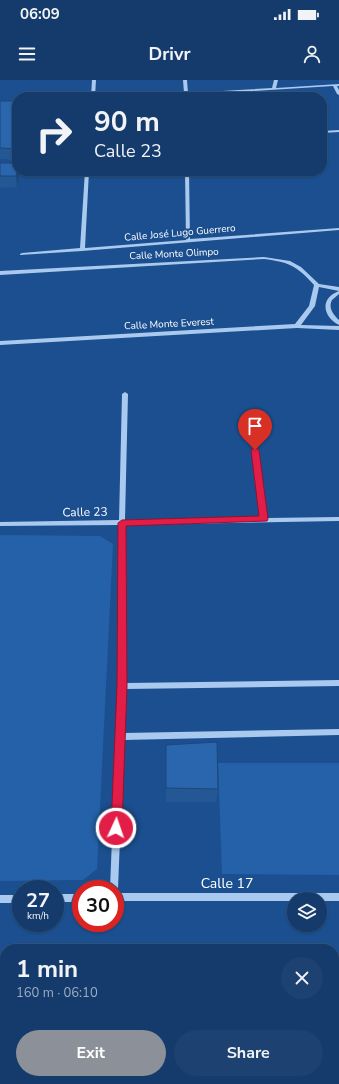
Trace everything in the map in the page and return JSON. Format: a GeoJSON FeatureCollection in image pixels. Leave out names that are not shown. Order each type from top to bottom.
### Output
{"type":"FeatureCollection","features":[{"type":"Feature","properties":{"kind":"street"},"geometry":{"type":"LineString","coordinates":[[93,92],[94,80]]}},
{"type":"Feature","properties":{"kind":"street"},"geometry":{"type":"LineString","coordinates":[[185,80],[186,92]]}},
{"type":"Feature","properties":{"kind":"street"},"geometry":{"type":"LineString","coordinates":[[274,89],[276,80]]}},
{"type":"Feature","properties":{"kind":"street"},"geometry":{"type":"LineString","coordinates":[[236,92],[337,86],[339,94]]}},
{"type":"Feature","properties":{"kind":"street"},"geometry":{"type":"LineString","coordinates":[[327,132],[339,131]]}},
{"type":"Feature","properties":{"kind":"street"},"geometry":{"type":"LineString","coordinates":[[82,250],[87,176]]}},
{"type":"Feature","properties":{"kind":"street"},"geometry":{"type":"LineString","coordinates":[[187,176],[188,241]]}},
{"type":"Feature","properties":{"kind":"street","name":"Calle José Lugo Guerrero"},"geometry":{"type":"LineString","coordinates":[[22,254],[339,229]]}},
{"type":"Feature","properties":{"kind":"street","name":"Calle Monte Olimpo"},"geometry":{"type":"LineString","coordinates":[[0,273],[264,258],[285,260],[302,268],[317,285]]}},
{"type":"Feature","properties":{"kind":"street"},"geometry":{"type":"LineString","coordinates":[[297,326],[312,306],[317,285],[339,288]]}},
{"type":"Feature","properties":{"kind":"street"},"geometry":{"type":"LineString","coordinates":[[339,292],[328,300],[327,308],[330,315],[339,323]]}},
{"type":"Feature","properties":{"kind":"street","name":"Calle Monte Everest"},"geometry":{"type":"LineString","coordinates":[[0,343],[297,326],[339,328]]}},
{"type":"Feature","properties":{"kind":"street"},"geometry":{"type":"LineString","coordinates":[[114,880],[121,737],[122,523],[125,394]]}},
{"type":"Feature","properties":{"kind":"street"},"geometry":{"type":"LineString","coordinates":[[255,450],[264,519]]}},
{"type":"Feature","properties":{"kind":"street","name":"Calle 23"},"geometry":{"type":"LineString","coordinates":[[0,524],[339,519]]}},
{"type":"Feature","properties":{"kind":"street"},"geometry":{"type":"LineString","coordinates":[[122,686],[339,683]]}},
{"type":"Feature","properties":{"kind":"street"},"geometry":{"type":"LineString","coordinates":[[121,737],[339,732]]}},
{"type":"Feature","properties":{"kind":"street","name":"Calle 17"},"geometry":{"type":"LineString","coordinates":[[124,897],[339,897]]}},
{"type":"Feature","properties":{"kind":"street"},"geometry":{"type":"LineString","coordinates":[[0,900],[12,899]]}},
{"type":"Feature","properties":{"kind":"shaded area"},"geometry":{"type":"Polygon","coordinates":[[[0,535],[100,536],[113,544],[97,869],[83,880],[0,881],[0,535]]]}},
{"type":"Feature","properties":{"kind":"shaded area"},"geometry":{"type":"Polygon","coordinates":[[[218,763],[339,763],[339,875],[222,874],[218,763]]]}},
{"type":"Feature","properties":{"kind":"building"},"geometry":{"type":"Polygon","coordinates":[[[0,101],[12,101],[12,149],[0,148],[0,101]]]}},
{"type":"Feature","properties":{"kind":"building"},"geometry":{"type":"Polygon","coordinates":[[[0,163],[12,163],[12,176],[0,176],[0,163]]]}},
{"type":"Feature","properties":{"kind":"building"},"geometry":{"type":"Polygon","coordinates":[[[217,742],[218,789],[166,788],[166,745],[217,742]]]}},
{"type":"Feature","properties":{"kind":"route"},"geometry":{"type":"LineString","coordinates":[[116,828],[121,737],[122,523],[264,519],[255,450]]}}]}
